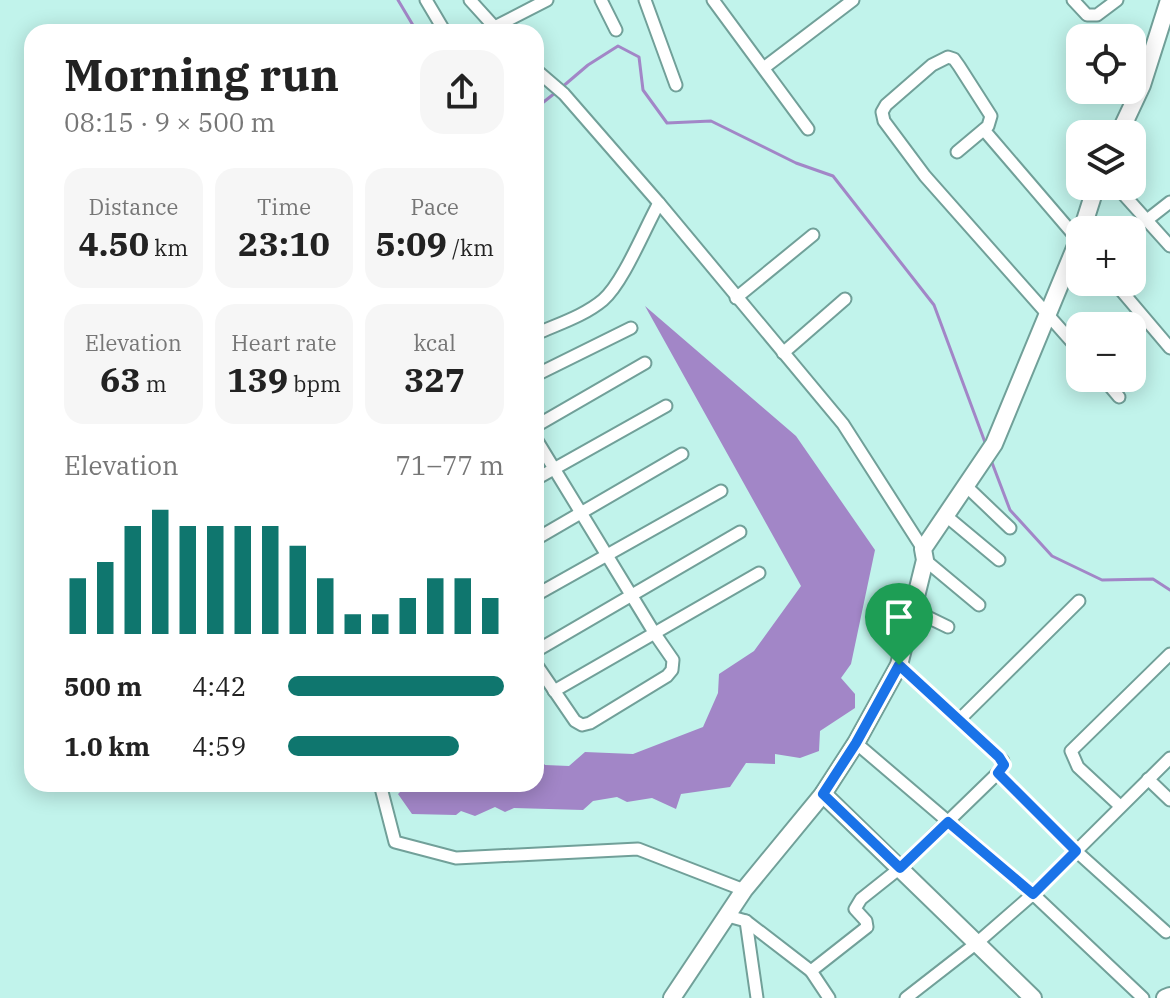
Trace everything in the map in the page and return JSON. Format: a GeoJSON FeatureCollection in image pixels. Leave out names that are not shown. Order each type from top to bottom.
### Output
{"type":"FeatureCollection","features":[{"type":"Feature","properties":{"kind":"street"},"geometry":{"type":"LineString","coordinates":[[426,0],[440,24]]}},
{"type":"Feature","properties":{"kind":"street"},"geometry":{"type":"LineString","coordinates":[[470,0],[488,24]]}},
{"type":"Feature","properties":{"kind":"street"},"geometry":{"type":"LineString","coordinates":[[504,24],[547,0]]}},
{"type":"Feature","properties":{"kind":"street"},"geometry":{"type":"LineString","coordinates":[[601,0],[616,30]]}},
{"type":"Feature","properties":{"kind":"street"},"geometry":{"type":"LineString","coordinates":[[645,0],[676,85]]}},
{"type":"Feature","properties":{"kind":"street"},"geometry":{"type":"LineString","coordinates":[[713,0],[808,129]]}},
{"type":"Feature","properties":{"kind":"street"},"geometry":{"type":"LineString","coordinates":[[765,67],[853,0]]}},
{"type":"Feature","properties":{"kind":"street"},"geometry":{"type":"LineString","coordinates":[[1073,0],[1087,15],[1097,15],[1117,0]]}},
{"type":"Feature","properties":{"kind":"street"},"geometry":{"type":"LineString","coordinates":[[1126,120],[1142,85],[1169,0]]}},
{"type":"Feature","properties":{"kind":"street"},"geometry":{"type":"LineString","coordinates":[[957,152],[991,121],[954,59],[948,57],[932,65],[882,112],[884,121],[925,176],[1066,335]]}},
{"type":"Feature","properties":{"kind":"street"},"geometry":{"type":"LineString","coordinates":[[544,78],[564,94],[659,203],[843,424],[924,554],[979,605]]}},
{"type":"Feature","properties":{"kind":"street"},"geometry":{"type":"LineString","coordinates":[[984,130],[1066,221]]}},
{"type":"Feature","properties":{"kind":"street"},"geometry":{"type":"LineString","coordinates":[[1129,200],[1170,246]]}},
{"type":"Feature","properties":{"kind":"street"},"geometry":{"type":"LineString","coordinates":[[1147,220],[1170,202]]}},
{"type":"Feature","properties":{"kind":"street"},"geometry":{"type":"LineString","coordinates":[[544,330],[604,299],[618,280],[659,203]]}},
{"type":"Feature","properties":{"kind":"street"},"geometry":{"type":"LineString","coordinates":[[736,298],[813,235]]}},
{"type":"Feature","properties":{"kind":"street"},"geometry":{"type":"LineString","coordinates":[[672,998],[744,890],[823,794],[856,743],[899,665],[924,554],[945,515],[994,444],[1066,269]]}},
{"type":"Feature","properties":{"kind":"street"},"geometry":{"type":"LineString","coordinates":[[1126,296],[1170,348]]}},
{"type":"Feature","properties":{"kind":"street"},"geometry":{"type":"LineString","coordinates":[[783,353],[845,299]]}},
{"type":"Feature","properties":{"kind":"street"},"geometry":{"type":"LineString","coordinates":[[544,371],[631,328]]}},
{"type":"Feature","properties":{"kind":"street"},"geometry":{"type":"LineString","coordinates":[[544,421],[645,363]]}},
{"type":"Feature","properties":{"kind":"street"},"geometry":{"type":"LineString","coordinates":[[1115,392],[1119,397]]}},
{"type":"Feature","properties":{"kind":"street"},"geometry":{"type":"LineString","coordinates":[[544,475],[666,406]]}},
{"type":"Feature","properties":{"kind":"street"},"geometry":{"type":"LineString","coordinates":[[544,452],[673,660],[672,670],[590,723],[582,725],[575,721],[544,676]]}},
{"type":"Feature","properties":{"kind":"street"},"geometry":{"type":"LineString","coordinates":[[544,535],[682,454]]}},
{"type":"Feature","properties":{"kind":"street"},"geometry":{"type":"LineString","coordinates":[[966,486],[1010,528]]}},
{"type":"Feature","properties":{"kind":"street"},"geometry":{"type":"LineString","coordinates":[[544,591],[721,491]]}},
{"type":"Feature","properties":{"kind":"street"},"geometry":{"type":"LineString","coordinates":[[945,515],[999,560]]}},
{"type":"Feature","properties":{"kind":"street"},"geometry":{"type":"LineString","coordinates":[[544,646],[740,532]]}},
{"type":"Feature","properties":{"kind":"street"},"geometry":{"type":"LineString","coordinates":[[554,691],[759,573]]}},
{"type":"Feature","properties":{"kind":"street"},"geometry":{"type":"LineString","coordinates":[[959,720],[1079,601]]}},
{"type":"Feature","properties":{"kind":"street"},"geometry":{"type":"LineString","coordinates":[[913,610],[948,627]]}},
{"type":"Feature","properties":{"kind":"street"},"geometry":{"type":"LineString","coordinates":[[1120,806],[1078,767],[1071,751],[1170,654]]}},
{"type":"Feature","properties":{"kind":"street"},"geometry":{"type":"LineString","coordinates":[[811,971],[867,927],[866,921],[855,909],[856,904],[900,868],[1002,769],[1003,761],[899,665]]}},
{"type":"Feature","properties":{"kind":"street"},"geometry":{"type":"LineString","coordinates":[[856,743],[1033,894],[1143,998]]}},
{"type":"Feature","properties":{"kind":"street"},"geometry":{"type":"LineString","coordinates":[[906,998],[1033,894],[1170,758]]}},
{"type":"Feature","properties":{"kind":"street"},"geometry":{"type":"LineString","coordinates":[[998,773],[1076,851],[1166,932]]}},
{"type":"Feature","properties":{"kind":"street"},"geometry":{"type":"LineString","coordinates":[[1148,779],[1170,800]]}},
{"type":"Feature","properties":{"kind":"street"},"geometry":{"type":"LineString","coordinates":[[382,792],[395,842],[456,858],[638,849],[744,890]]}},
{"type":"Feature","properties":{"kind":"street"},"geometry":{"type":"LineString","coordinates":[[823,794],[1033,998]]}},
{"type":"Feature","properties":{"kind":"street"},"geometry":{"type":"LineString","coordinates":[[728,916],[746,921],[811,971],[829,998]]}},
{"type":"Feature","properties":{"kind":"street"},"geometry":{"type":"LineString","coordinates":[[746,921],[753,996]]}},
{"type":"Feature","properties":{"kind":"shaded area"},"geometry":{"type":"Polygon","coordinates":[[[645,306],[796,436],[875,550],[851,664],[841,678],[855,694],[855,708],[820,731],[819,751],[800,758],[775,754],[775,764],[746,763],[730,787],[681,794],[676,809],[652,798],[627,802],[617,797],[593,801],[583,810],[514,808],[505,812],[495,807],[475,816],[461,811],[456,815],[412,814],[398,794],[544,792],[544,764],[569,766],[585,752],[633,754],[703,727],[718,693],[719,674],[754,651],[801,586],[645,306]]]}},
{"type":"Feature","properties":{"kind":"waterway"},"geometry":{"type":"LineString","coordinates":[[398,0],[412,24]]}},
{"type":"Feature","properties":{"kind":"waterway"},"geometry":{"type":"LineString","coordinates":[[561,88],[588,65],[618,46],[639,57],[643,90],[667,123],[711,121],[796,163],[833,176],[934,305],[986,445]]}},
{"type":"Feature","properties":{"kind":"waterway"},"geometry":{"type":"LineString","coordinates":[[544,102],[555,93]]}},
{"type":"Feature","properties":{"kind":"waterway"},"geometry":{"type":"LineString","coordinates":[[991,460],[1010,510],[1052,556],[1102,580],[1153,579],[1170,590]]}},
{"type":"Feature","properties":{"kind":"route"},"geometry":{"type":"LineString","coordinates":[[899,665],[1003,761],[1004,765],[998,773],[1076,851],[1033,894],[948,822],[900,868],[823,794],[856,743],[899,665]]}}]}
